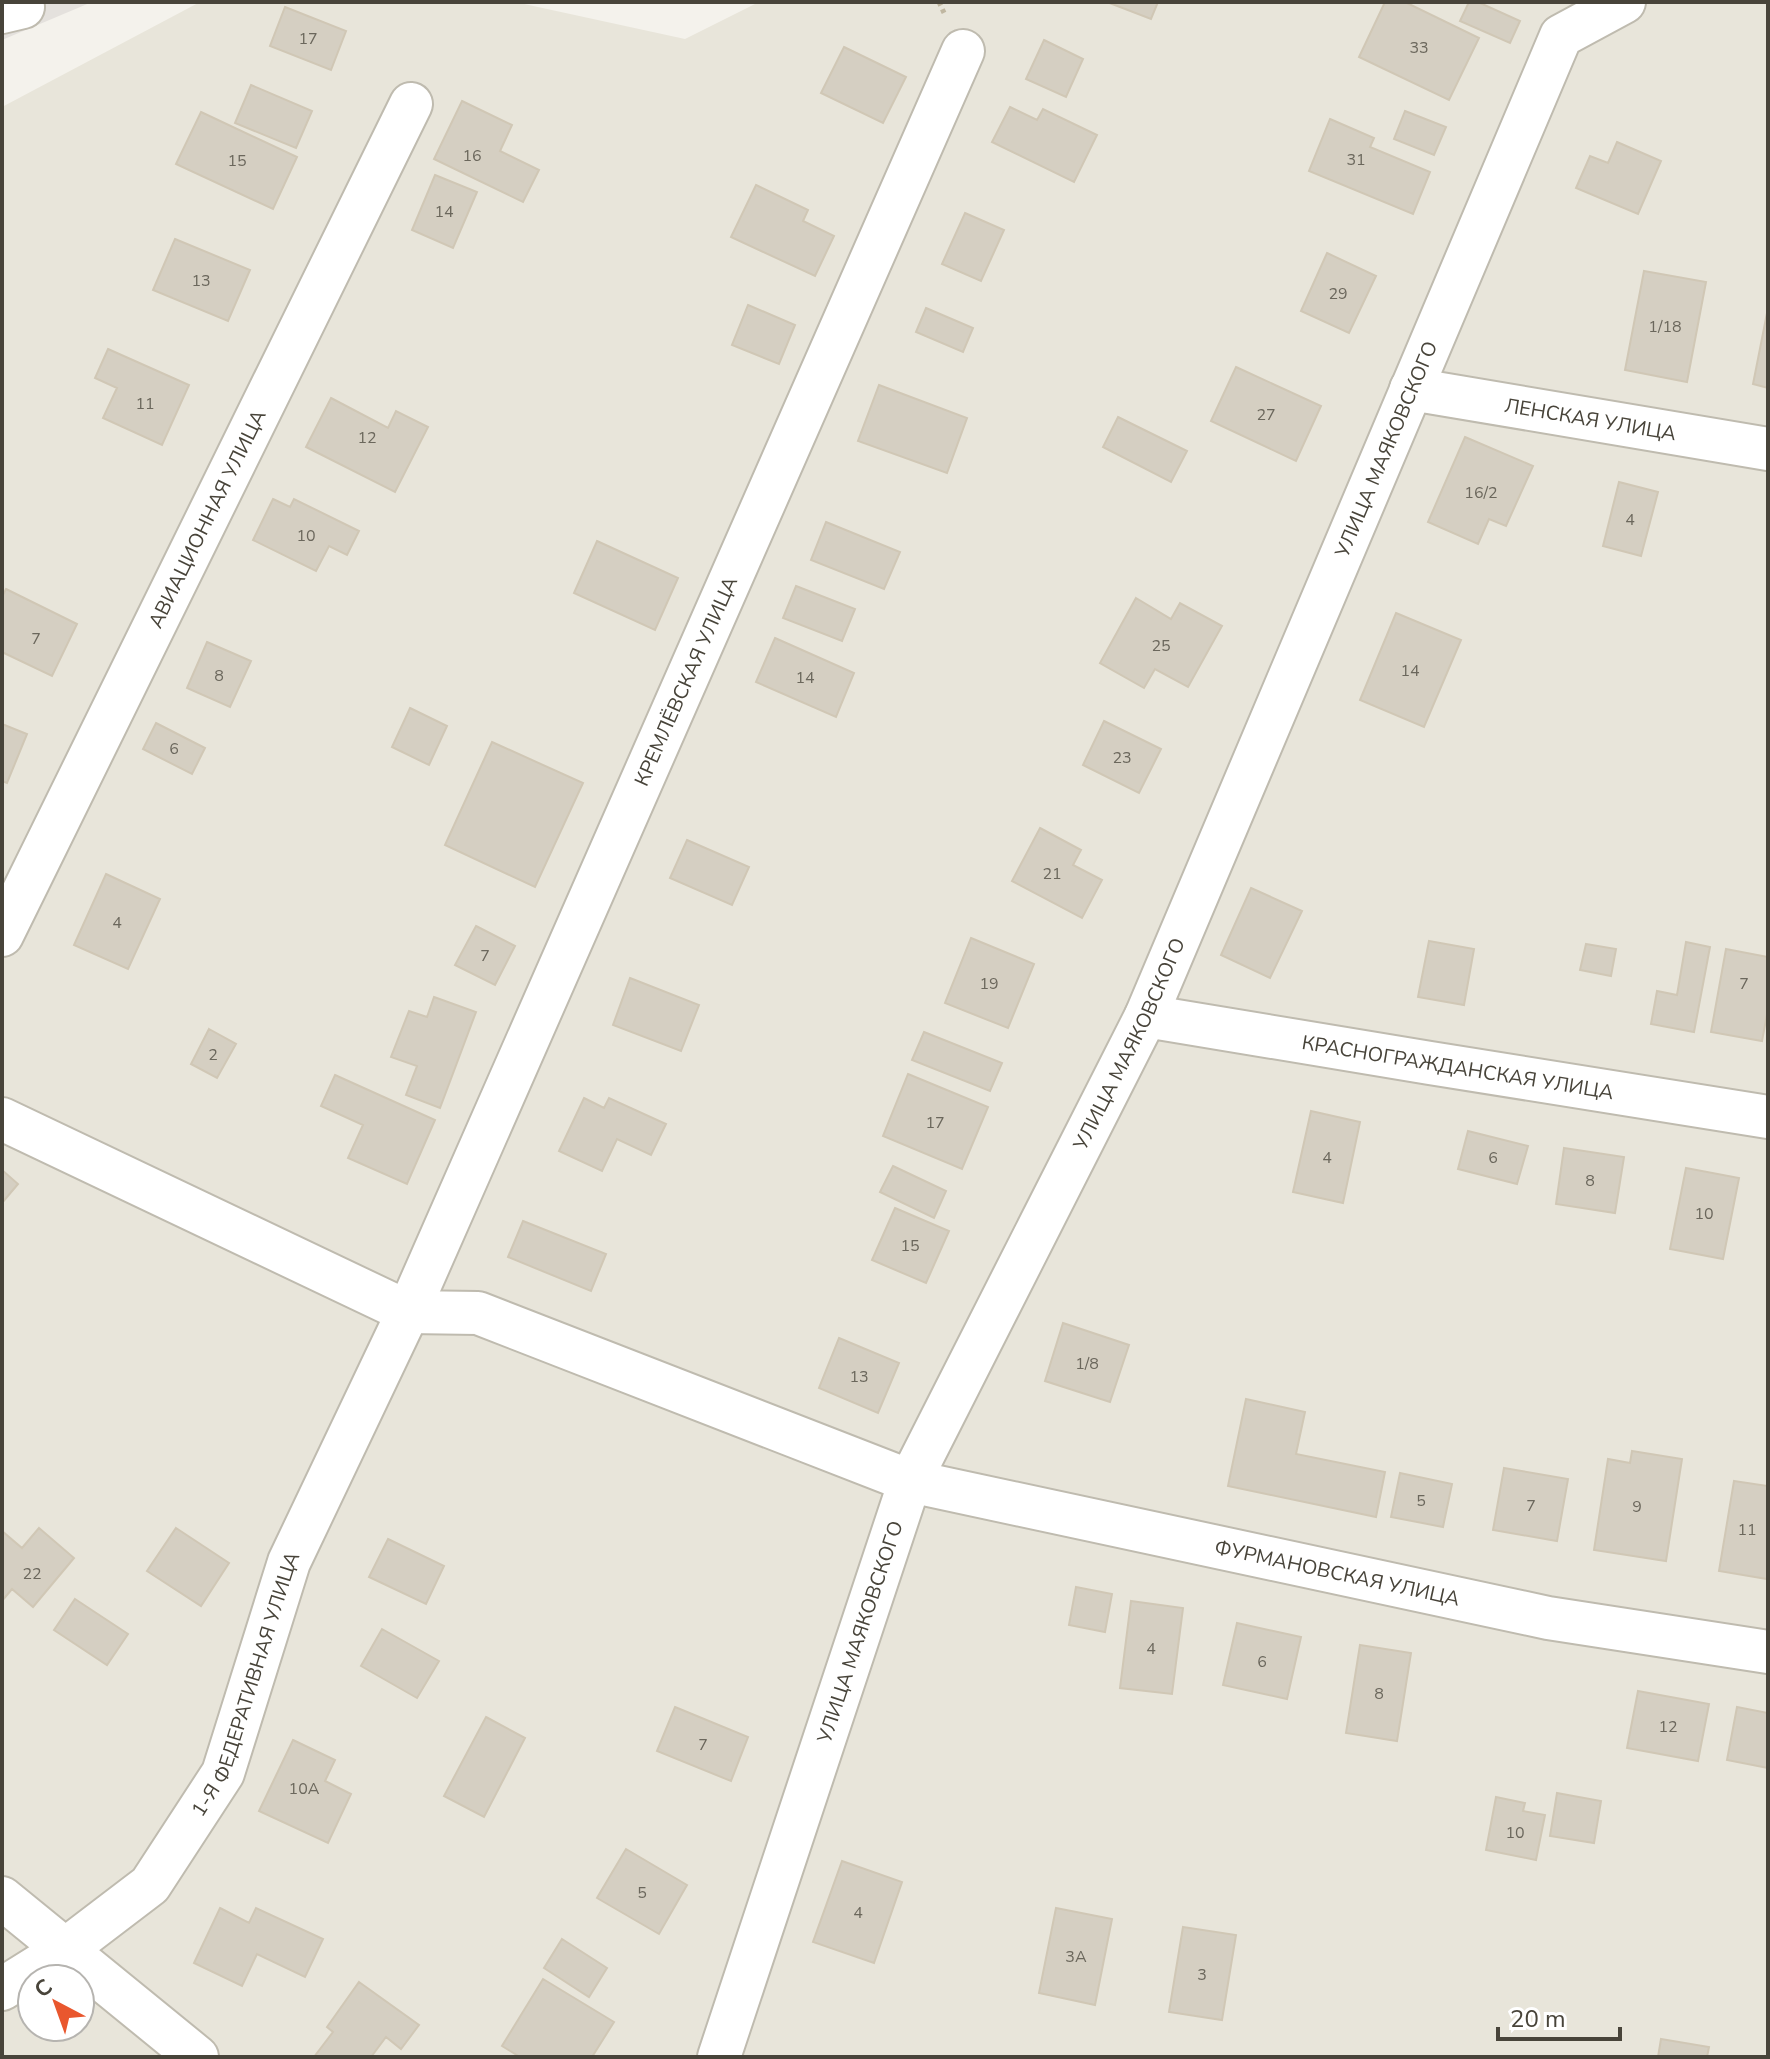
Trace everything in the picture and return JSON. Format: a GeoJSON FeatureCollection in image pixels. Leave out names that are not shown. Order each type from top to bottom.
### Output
{"type":"FeatureCollection","features":[{"type":"Feature","properties":{"kind":"street","name":"УЛИЦА МАЯКОВСКОГО"},"geometry":{"type":"LineString","coordinates":[[719,2057],[910,1481],[1146,1016],[1561,36],[1624,2]]}},
{"type":"Feature","properties":{"kind":"street","name":"КРЕМЛЁВСКАЯ УЛИЦА"},"geometry":{"type":"LineString","coordinates":[[408,1312],[963,51]]}},
{"type":"Feature","properties":{"kind":"street","name":"АВИАЦИОННАЯ УЛИЦА"},"geometry":{"type":"LineString","coordinates":[[2,935],[411,104]]}},
{"type":"Feature","properties":{"kind":"street","name":"ЛЕНСКАЯ УЛИЦА"},"geometry":{"type":"LineString","coordinates":[[1411,389],[1768,449]]}},
{"type":"Feature","properties":{"kind":"street","name":"КРАСНОГРАЖДАНСКАЯ УЛИЦА"},"geometry":{"type":"LineString","coordinates":[[1146,1016],[1768,1117]]}},
{"type":"Feature","properties":{"kind":"street"},"geometry":{"type":"LineString","coordinates":[[2,1119],[408,1312]]}},
{"type":"Feature","properties":{"kind":"street","name":"ФУРМАНОВСКАЯ УЛИЦА"},"geometry":{"type":"LineString","coordinates":[[408,1312],[478,1313],[910,1481],[1548,1618],[1768,1652]]}},
{"type":"Feature","properties":{"kind":"street","name":"1-Я ФЕДЕРАТИВНАЯ УЛИЦА"},"geometry":{"type":"LineString","coordinates":[[2,1989],[66,1949],[150,1885],[223,1773],[289,1562],[408,1312]]}},
{"type":"Feature","properties":{"kind":"street"},"geometry":{"type":"LineString","coordinates":[[2,1898],[197,2057]]}},
{"type":"Feature","properties":{"kind":"shaded area"},"geometry":{"type":"Polygon","coordinates":[[[2,2],[92,2],[2,40],[2,2]]]}},
{"type":"Feature","properties":{"kind":"shaded area"},"geometry":{"type":"Polygon","coordinates":[[[200,2],[515,2],[685,39],[759,2],[1768,2],[1768,2057],[2,2057],[2,107],[200,2]]]}},
{"type":"Feature","properties":{"kind":"building"},"geometry":{"type":"Polygon","coordinates":[[[1107,2],[1158,2],[1151,19],[1107,2]]]}},
{"type":"Feature","properties":{"kind":"building"},"geometry":{"type":"Polygon","coordinates":[[[1385,2],[1405,2],[1479,38],[1449,100],[1359,57],[1385,2]]]}},
{"type":"Feature","properties":{"kind":"building"},"geometry":{"type":"Polygon","coordinates":[[[1469,2],[1478,2],[1520,21],[1510,43],[1460,21],[1469,2]]]}},
{"type":"Feature","properties":{"kind":"building"},"geometry":{"type":"Polygon","coordinates":[[[285,7],[346,31],[331,70],[270,46],[285,7]]]}},
{"type":"Feature","properties":{"kind":"building"},"geometry":{"type":"Polygon","coordinates":[[[1044,40],[1083,59],[1066,97],[1026,79],[1044,40]]]}},
{"type":"Feature","properties":{"kind":"building"},"geometry":{"type":"Polygon","coordinates":[[[844,47],[906,77],[883,123],[821,93],[844,47]]]}},
{"type":"Feature","properties":{"kind":"building"},"geometry":{"type":"Polygon","coordinates":[[[251,85],[312,111],[296,148],[235,123],[251,85]]]}},
{"type":"Feature","properties":{"kind":"building"},"geometry":{"type":"Polygon","coordinates":[[[462,101],[512,125],[500,151],[539,170],[523,202],[434,159],[462,101]]]}},
{"type":"Feature","properties":{"kind":"building"},"geometry":{"type":"Polygon","coordinates":[[[1010,107],[1037,120],[1043,109],[1097,135],[1074,182],[992,142],[1010,107]]]}},
{"type":"Feature","properties":{"kind":"building"},"geometry":{"type":"Polygon","coordinates":[[[1405,111],[1446,127],[1434,155],[1394,139],[1405,111]]]}},
{"type":"Feature","properties":{"kind":"building"},"geometry":{"type":"Polygon","coordinates":[[[201,112],[297,157],[273,209],[176,164],[201,112]]]}},
{"type":"Feature","properties":{"kind":"building"},"geometry":{"type":"Polygon","coordinates":[[[1330,119],[1374,138],[1370,147],[1430,172],[1413,214],[1309,171],[1330,119]]]}},
{"type":"Feature","properties":{"kind":"building"},"geometry":{"type":"Polygon","coordinates":[[[1617,142],[1661,161],[1638,214],[1576,188],[1590,156],[1608,163],[1617,142]]]}},
{"type":"Feature","properties":{"kind":"building"},"geometry":{"type":"Polygon","coordinates":[[[435,175],[477,192],[453,248],[412,230],[435,175]]]}},
{"type":"Feature","properties":{"kind":"building"},"geometry":{"type":"Polygon","coordinates":[[[756,185],[808,210],[803,221],[834,236],[815,276],[731,237],[756,185]]]}},
{"type":"Feature","properties":{"kind":"building"},"geometry":{"type":"Polygon","coordinates":[[[965,213],[1004,230],[981,281],[942,264],[965,213]]]}},
{"type":"Feature","properties":{"kind":"building"},"geometry":{"type":"Polygon","coordinates":[[[175,239],[250,270],[228,321],[153,290],[175,239]]]}},
{"type":"Feature","properties":{"kind":"building"},"geometry":{"type":"Polygon","coordinates":[[[1327,253],[1376,276],[1349,333],[1301,311],[1327,253]]]}},
{"type":"Feature","properties":{"kind":"building"},"geometry":{"type":"Polygon","coordinates":[[[1644,271],[1706,282],[1687,382],[1625,370],[1644,271]]]}},
{"type":"Feature","properties":{"kind":"building"},"geometry":{"type":"Polygon","coordinates":[[[748,305],[795,325],[779,364],[732,345],[748,305]]]}},
{"type":"Feature","properties":{"kind":"building"},"geometry":{"type":"Polygon","coordinates":[[[926,308],[973,328],[963,352],[916,332],[926,308]]]}},
{"type":"Feature","properties":{"kind":"building"},"geometry":{"type":"Polygon","coordinates":[[[1768,308],[1768,388],[1753,384],[1768,308]]]}},
{"type":"Feature","properties":{"kind":"building"},"geometry":{"type":"Polygon","coordinates":[[[108,349],[189,385],[162,445],[103,418],[117,388],[95,378],[108,349]]]}},
{"type":"Feature","properties":{"kind":"building"},"geometry":{"type":"Polygon","coordinates":[[[1236,367],[1321,406],[1296,461],[1211,421],[1236,367]]]}},
{"type":"Feature","properties":{"kind":"building"},"geometry":{"type":"Polygon","coordinates":[[[879,385],[967,418],[947,473],[858,441],[879,385]]]}},
{"type":"Feature","properties":{"kind":"building"},"geometry":{"type":"Polygon","coordinates":[[[331,398],[388,428],[396,411],[428,427],[395,492],[306,447],[331,398]]]}},
{"type":"Feature","properties":{"kind":"building"},"geometry":{"type":"Polygon","coordinates":[[[1118,417],[1187,451],[1171,482],[1103,447],[1118,417]]]}},
{"type":"Feature","properties":{"kind":"building"},"geometry":{"type":"Polygon","coordinates":[[[1465,437],[1533,466],[1506,526],[1489,519],[1478,544],[1428,522],[1465,437]]]}},
{"type":"Feature","properties":{"kind":"building"},"geometry":{"type":"Polygon","coordinates":[[[1619,482],[1658,492],[1641,556],[1603,546],[1619,482]]]}},
{"type":"Feature","properties":{"kind":"building"},"geometry":{"type":"Polygon","coordinates":[[[273,499],[290,507],[294,499],[359,531],[347,555],[329,546],[316,571],[253,540],[273,499]]]}},
{"type":"Feature","properties":{"kind":"building"},"geometry":{"type":"Polygon","coordinates":[[[826,522],[900,552],[884,589],[811,560],[826,522]]]}},
{"type":"Feature","properties":{"kind":"building"},"geometry":{"type":"Polygon","coordinates":[[[597,541],[678,578],[655,630],[574,593],[597,541]]]}},
{"type":"Feature","properties":{"kind":"building"},"geometry":{"type":"Polygon","coordinates":[[[796,586],[855,609],[842,641],[783,618],[796,586]]]}},
{"type":"Feature","properties":{"kind":"building"},"geometry":{"type":"Polygon","coordinates":[[[6,589],[77,624],[52,676],[2,652],[2,597],[6,589]]]}},
{"type":"Feature","properties":{"kind":"building"},"geometry":{"type":"Polygon","coordinates":[[[1136,598],[1171,619],[1180,603],[1222,626],[1188,687],[1155,669],[1144,688],[1100,663],[1136,598]]]}},
{"type":"Feature","properties":{"kind":"building"},"geometry":{"type":"Polygon","coordinates":[[[1396,613],[1461,640],[1424,727],[1360,700],[1396,613]]]}},
{"type":"Feature","properties":{"kind":"building"},"geometry":{"type":"Polygon","coordinates":[[[775,638],[854,673],[836,717],[756,682],[775,638]]]}},
{"type":"Feature","properties":{"kind":"building"},"geometry":{"type":"Polygon","coordinates":[[[207,642],[251,661],[230,707],[187,688],[207,642]]]}},
{"type":"Feature","properties":{"kind":"building"},"geometry":{"type":"Polygon","coordinates":[[[410,708],[447,726],[429,765],[392,747],[410,708]]]}},
{"type":"Feature","properties":{"kind":"building"},"geometry":{"type":"Polygon","coordinates":[[[1104,721],[1161,749],[1139,793],[1083,765],[1104,721]]]}},
{"type":"Feature","properties":{"kind":"building"},"geometry":{"type":"Polygon","coordinates":[[[156,723],[205,748],[192,774],[143,749],[156,723]]]}},
{"type":"Feature","properties":{"kind":"building"},"geometry":{"type":"Polygon","coordinates":[[[2,724],[27,734],[7,783],[2,781],[2,724]]]}},
{"type":"Feature","properties":{"kind":"building"},"geometry":{"type":"Polygon","coordinates":[[[492,742],[583,783],[535,887],[445,845],[492,742]]]}},
{"type":"Feature","properties":{"kind":"building"},"geometry":{"type":"Polygon","coordinates":[[[1040,828],[1081,850],[1073,865],[1102,880],[1082,918],[1012,881],[1040,828]]]}},
{"type":"Feature","properties":{"kind":"building"},"geometry":{"type":"Polygon","coordinates":[[[687,840],[749,867],[732,905],[670,878],[687,840]]]}},
{"type":"Feature","properties":{"kind":"building"},"geometry":{"type":"Polygon","coordinates":[[[106,874],[160,899],[128,969],[74,945],[106,874]]]}},
{"type":"Feature","properties":{"kind":"building"},"geometry":{"type":"Polygon","coordinates":[[[1251,888],[1302,911],[1270,978],[1221,955],[1251,888]]]}},
{"type":"Feature","properties":{"kind":"building"},"geometry":{"type":"Polygon","coordinates":[[[476,926],[515,946],[495,985],[455,965],[476,926]]]}},
{"type":"Feature","properties":{"kind":"building"},"geometry":{"type":"Polygon","coordinates":[[[971,938],[1034,964],[1008,1028],[945,1003],[971,938]]]}},
{"type":"Feature","properties":{"kind":"building"},"geometry":{"type":"Polygon","coordinates":[[[1429,941],[1474,949],[1464,1005],[1418,997],[1429,941]]]}},
{"type":"Feature","properties":{"kind":"building"},"geometry":{"type":"Polygon","coordinates":[[[1686,942],[1710,947],[1694,1032],[1651,1024],[1657,991],[1677,995],[1686,942]]]}},
{"type":"Feature","properties":{"kind":"building"},"geometry":{"type":"Polygon","coordinates":[[[1586,944],[1616,949],[1611,976],[1580,970],[1586,944]]]}},
{"type":"Feature","properties":{"kind":"building"},"geometry":{"type":"Polygon","coordinates":[[[1726,949],[1768,957],[1768,1009],[1762,1041],[1711,1032],[1726,949]]]}},
{"type":"Feature","properties":{"kind":"building"},"geometry":{"type":"Polygon","coordinates":[[[630,978],[699,1005],[681,1051],[613,1025],[630,978]]]}},
{"type":"Feature","properties":{"kind":"building"},"geometry":{"type":"Polygon","coordinates":[[[434,997],[476,1012],[440,1108],[406,1095],[417,1066],[391,1057],[409,1011],[427,1017],[434,997]]]}},
{"type":"Feature","properties":{"kind":"building"},"geometry":{"type":"Polygon","coordinates":[[[209,1029],[236,1044],[217,1078],[191,1064],[209,1029]]]}},
{"type":"Feature","properties":{"kind":"building"},"geometry":{"type":"Polygon","coordinates":[[[924,1032],[1002,1063],[990,1091],[912,1060],[924,1032]]]}},
{"type":"Feature","properties":{"kind":"building"},"geometry":{"type":"Polygon","coordinates":[[[908,1074],[988,1107],[962,1169],[883,1136],[908,1074]]]}},
{"type":"Feature","properties":{"kind":"building"},"geometry":{"type":"Polygon","coordinates":[[[335,1075],[435,1120],[407,1184],[348,1158],[363,1125],[321,1106],[335,1075]]]}},
{"type":"Feature","properties":{"kind":"building"},"geometry":{"type":"Polygon","coordinates":[[[584,1098],[604,1108],[609,1098],[666,1124],[651,1155],[617,1139],[602,1171],[559,1151],[584,1098]]]}},
{"type":"Feature","properties":{"kind":"building"},"geometry":{"type":"Polygon","coordinates":[[[1311,1111],[1360,1122],[1343,1203],[1293,1192],[1311,1111]]]}},
{"type":"Feature","properties":{"kind":"building"},"geometry":{"type":"Polygon","coordinates":[[[1468,1131],[1528,1146],[1517,1184],[1458,1169],[1468,1131]]]}},
{"type":"Feature","properties":{"kind":"building"},"geometry":{"type":"Polygon","coordinates":[[[1564,1148],[1624,1157],[1615,1213],[1556,1204],[1564,1148]]]}},
{"type":"Feature","properties":{"kind":"building"},"geometry":{"type":"Polygon","coordinates":[[[893,1166],[946,1191],[934,1218],[880,1192],[893,1166]]]}},
{"type":"Feature","properties":{"kind":"building"},"geometry":{"type":"Polygon","coordinates":[[[1686,1168],[1739,1178],[1723,1259],[1670,1249],[1686,1168]]]}},
{"type":"Feature","properties":{"kind":"building"},"geometry":{"type":"Polygon","coordinates":[[[2,1170],[18,1184],[2,1203],[2,1170]]]}},
{"type":"Feature","properties":{"kind":"building"},"geometry":{"type":"Polygon","coordinates":[[[895,1208],[949,1231],[926,1283],[872,1260],[895,1208]]]}},
{"type":"Feature","properties":{"kind":"building"},"geometry":{"type":"Polygon","coordinates":[[[523,1221],[606,1254],[591,1291],[508,1257],[523,1221]]]}},
{"type":"Feature","properties":{"kind":"building"},"geometry":{"type":"Polygon","coordinates":[[[1063,1323],[1129,1345],[1110,1402],[1045,1381],[1063,1323]]]}},
{"type":"Feature","properties":{"kind":"building"},"geometry":{"type":"Polygon","coordinates":[[[839,1338],[899,1363],[878,1413],[819,1388],[839,1338]]]}},
{"type":"Feature","properties":{"kind":"building"},"geometry":{"type":"Polygon","coordinates":[[[1246,1399],[1305,1412],[1296,1454],[1385,1472],[1376,1517],[1228,1486],[1246,1399]]]}},
{"type":"Feature","properties":{"kind":"building"},"geometry":{"type":"Polygon","coordinates":[[[1632,1451],[1682,1459],[1666,1561],[1594,1550],[1608,1459],[1630,1463],[1632,1451]]]}},
{"type":"Feature","properties":{"kind":"building"},"geometry":{"type":"Polygon","coordinates":[[[1504,1468],[1568,1479],[1557,1541],[1493,1530],[1504,1468]]]}},
{"type":"Feature","properties":{"kind":"building"},"geometry":{"type":"Polygon","coordinates":[[[1400,1473],[1452,1484],[1443,1527],[1391,1517],[1400,1473]]]}},
{"type":"Feature","properties":{"kind":"building"},"geometry":{"type":"Polygon","coordinates":[[[1734,1481],[1768,1486],[1767,1579],[1719,1571],[1734,1481]]]}},
{"type":"Feature","properties":{"kind":"building"},"geometry":{"type":"Polygon","coordinates":[[[39,1528],[74,1558],[33,1607],[12,1589],[2,1601],[2,1531],[22,1548],[39,1528]]]}},
{"type":"Feature","properties":{"kind":"building"},"geometry":{"type":"Polygon","coordinates":[[[176,1528],[229,1563],[201,1606],[147,1571],[176,1528]]]}},
{"type":"Feature","properties":{"kind":"building"},"geometry":{"type":"Polygon","coordinates":[[[388,1539],[444,1566],[426,1604],[369,1577],[388,1539]]]}},
{"type":"Feature","properties":{"kind":"building"},"geometry":{"type":"Polygon","coordinates":[[[1076,1587],[1112,1594],[1105,1632],[1069,1625],[1076,1587]]]}},
{"type":"Feature","properties":{"kind":"building"},"geometry":{"type":"Polygon","coordinates":[[[75,1599],[128,1634],[107,1665],[54,1630],[75,1599]]]}},
{"type":"Feature","properties":{"kind":"building"},"geometry":{"type":"Polygon","coordinates":[[[1131,1601],[1183,1608],[1172,1694],[1120,1688],[1131,1601]]]}},
{"type":"Feature","properties":{"kind":"building"},"geometry":{"type":"Polygon","coordinates":[[[1237,1623],[1301,1637],[1287,1699],[1223,1685],[1237,1623]]]}},
{"type":"Feature","properties":{"kind":"building"},"geometry":{"type":"Polygon","coordinates":[[[382,1629],[439,1661],[417,1698],[361,1666],[382,1629]]]}},
{"type":"Feature","properties":{"kind":"building"},"geometry":{"type":"Polygon","coordinates":[[[1360,1645],[1411,1653],[1397,1741],[1346,1733],[1360,1645]]]}},
{"type":"Feature","properties":{"kind":"building"},"geometry":{"type":"Polygon","coordinates":[[[1638,1691],[1709,1704],[1698,1761],[1627,1748],[1638,1691]]]}},
{"type":"Feature","properties":{"kind":"building"},"geometry":{"type":"Polygon","coordinates":[[[675,1707],[748,1737],[731,1781],[657,1751],[675,1707]]]}},
{"type":"Feature","properties":{"kind":"building"},"geometry":{"type":"Polygon","coordinates":[[[1737,1707],[1768,1713],[1768,1768],[1727,1760],[1737,1707]]]}},
{"type":"Feature","properties":{"kind":"building"},"geometry":{"type":"Polygon","coordinates":[[[486,1717],[525,1738],[484,1817],[444,1796],[486,1717]]]}},
{"type":"Feature","properties":{"kind":"building"},"geometry":{"type":"Polygon","coordinates":[[[293,1740],[335,1760],[325,1781],[351,1794],[328,1843],[259,1811],[293,1740]]]}},
{"type":"Feature","properties":{"kind":"building"},"geometry":{"type":"Polygon","coordinates":[[[1557,1793],[1601,1801],[1594,1843],[1550,1836],[1557,1793]]]}},
{"type":"Feature","properties":{"kind":"building"},"geometry":{"type":"Polygon","coordinates":[[[1496,1797],[1525,1803],[1523,1811],[1545,1815],[1536,1860],[1486,1850],[1496,1797]]]}},
{"type":"Feature","properties":{"kind":"building"},"geometry":{"type":"Polygon","coordinates":[[[626,1849],[687,1885],[659,1934],[597,1898],[626,1849]]]}},
{"type":"Feature","properties":{"kind":"building"},"geometry":{"type":"Polygon","coordinates":[[[842,1861],[902,1882],[874,1963],[813,1942],[842,1861]]]}},
{"type":"Feature","properties":{"kind":"building"},"geometry":{"type":"Polygon","coordinates":[[[220,1908],[249,1923],[256,1908],[323,1939],[305,1977],[257,1954],[242,1986],[194,1963],[220,1908]]]}},
{"type":"Feature","properties":{"kind":"building"},"geometry":{"type":"Polygon","coordinates":[[[1056,1908],[1112,1919],[1095,2005],[1039,1993],[1056,1908]]]}},
{"type":"Feature","properties":{"kind":"building"},"geometry":{"type":"Polygon","coordinates":[[[1183,1927],[1236,1935],[1222,2020],[1169,2012],[1183,1927]]]}},
{"type":"Feature","properties":{"kind":"building"},"geometry":{"type":"Polygon","coordinates":[[[562,1939],[607,1968],[589,1997],[544,1968],[562,1939]]]}},
{"type":"Feature","properties":{"kind":"building"},"geometry":{"type":"Polygon","coordinates":[[[543,1979],[614,2022],[592,2057],[520,2057],[502,2046],[543,1979]]]}},
{"type":"Feature","properties":{"kind":"building"},"geometry":{"type":"Polygon","coordinates":[[[359,1982],[419,2025],[401,2049],[386,2037],[371,2057],[314,2057],[333,2032],[327,2027],[359,1982]]]}},
{"type":"Feature","properties":{"kind":"building"},"geometry":{"type":"Polygon","coordinates":[[[1661,2039],[1709,2047],[1707,2057],[1658,2057],[1661,2039]]]}}]}
